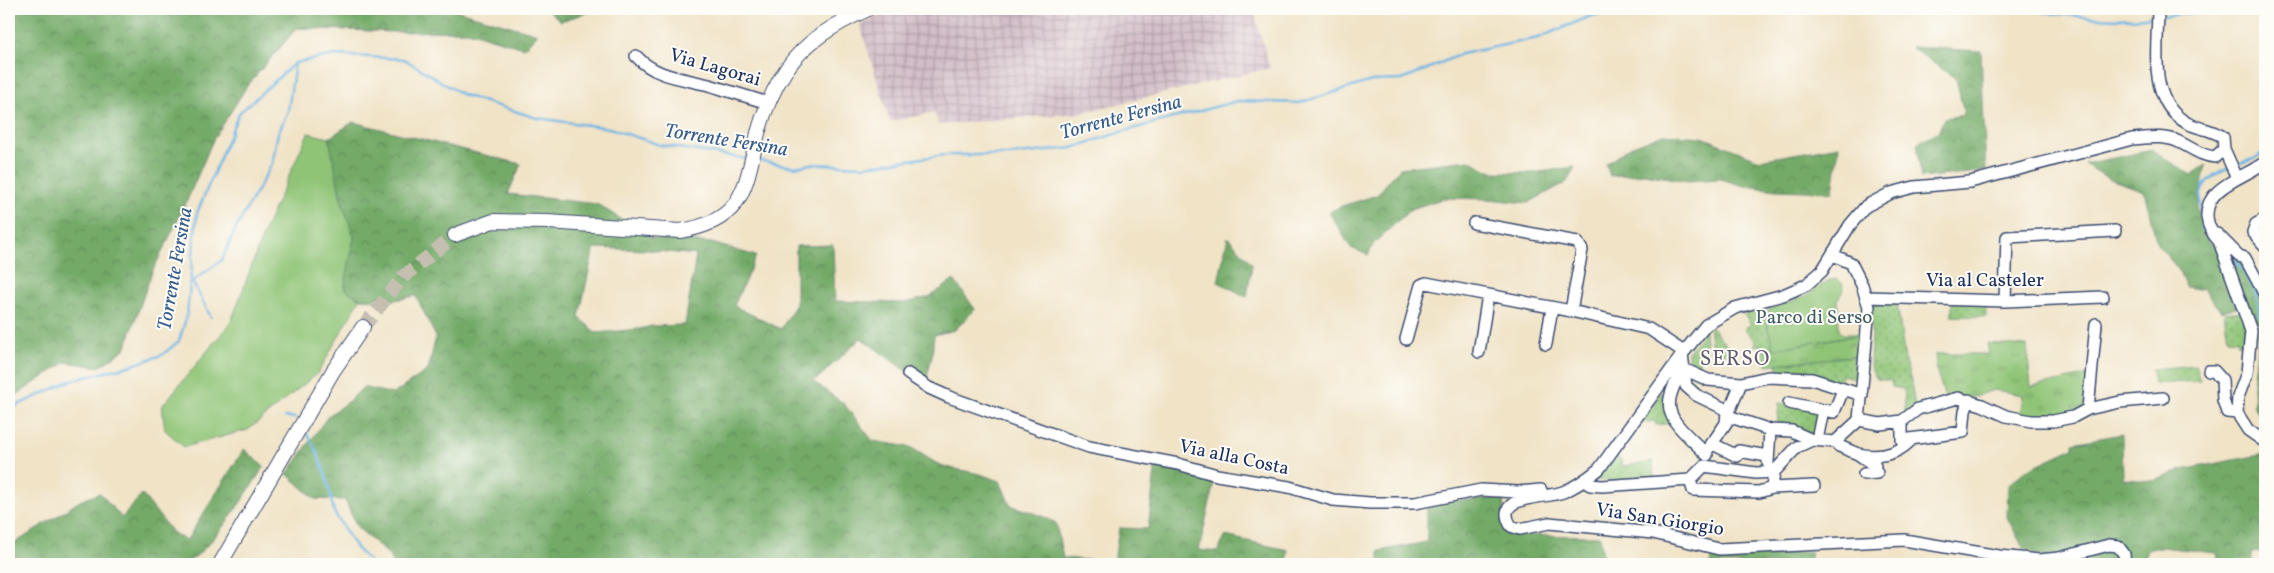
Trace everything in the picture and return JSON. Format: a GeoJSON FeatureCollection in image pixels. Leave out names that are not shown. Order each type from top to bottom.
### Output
{"type":"FeatureCollection","features":[{"type":"Feature","properties":{"kind":"main road","name":"Via Lagorai"},"geometry":{"type":"LineString","coordinates":[[768,103],[786,70],[817,37],[868,9]]}},
{"type":"Feature","properties":{"kind":"main road"},"geometry":{"type":"LineString","coordinates":[[455,235],[493,221],[548,222],[638,230],[680,231],[698,228],[715,221],[729,211],[746,188],[759,130],[768,103]]}},
{"type":"Feature","properties":{"kind":"main road"},"geometry":{"type":"LineString","coordinates":[[220,564],[333,371],[363,327]]}},
{"type":"Feature","properties":{"kind":"street"},"geometry":{"type":"LineString","coordinates":[[2158,9],[2159,86],[2163,100],[2175,114],[2188,123],[2212,130],[2223,137],[2237,177]]}},
{"type":"Feature","properties":{"kind":"street","name":"Via Lagorai"},"geometry":{"type":"LineString","coordinates":[[636,56],[645,67],[668,76],[768,103]]}},
{"type":"Feature","properties":{"kind":"street","name":"Via San Giorgio"},"geometry":{"type":"LineString","coordinates":[[2125,564],[2124,554],[2118,546],[2109,545],[2059,558],[2039,560],[1999,556],[1904,540],[1719,549],[1644,532],[1549,523],[1520,529],[1511,526],[1506,518],[1507,509],[1513,502],[1563,492],[1584,481],[1600,469],[1683,353],[1710,321],[1735,308],[1783,295],[1806,285],[1822,271],[1850,225],[1866,206],[1891,193],[1914,187],[1970,182],[2132,139],[2154,137],[2177,141],[2205,157],[2215,157],[2227,152]]}},
{"type":"Feature","properties":{"kind":"street"},"geometry":{"type":"LineString","coordinates":[[2265,162],[2248,174],[2237,177],[2210,199],[2207,208],[2207,220],[2213,235],[2220,245],[2251,331],[2247,373],[2238,397],[2237,413],[2248,430],[2265,442]]}},
{"type":"Feature","properties":{"kind":"street"},"geometry":{"type":"LineString","coordinates":[[2265,219],[2256,224],[2254,232],[2265,246]]}},
{"type":"Feature","properties":{"kind":"street"},"geometry":{"type":"LineString","coordinates":[[2207,220],[2216,233],[2239,256],[2245,258],[2265,295]]}},
{"type":"Feature","properties":{"kind":"street"},"geometry":{"type":"LineString","coordinates":[[1474,223],[1577,242],[1582,250],[1571,311]]}},
{"type":"Feature","properties":{"kind":"street"},"geometry":{"type":"LineString","coordinates":[[2005,301],[2007,237],[2115,231]]}},
{"type":"Feature","properties":{"kind":"street"},"geometry":{"type":"LineString","coordinates":[[1833,254],[1851,263],[1869,306],[1861,421]]}},
{"type":"Feature","properties":{"kind":"street"},"geometry":{"type":"LineString","coordinates":[[1406,339],[1421,285],[1426,283],[1571,311],[1649,329],[1683,353],[1686,386],[1696,395],[1723,408],[1731,417],[1770,430],[1792,431],[1814,440],[1835,442],[1839,446],[1858,454],[1873,457],[1898,451],[1912,439]]}},
{"type":"Feature","properties":{"kind":"street"},"geometry":{"type":"LineString","coordinates":[[1479,352],[1488,295]]}},
{"type":"Feature","properties":{"kind":"street","name":"Via al Casteler"},"geometry":{"type":"LineString","coordinates":[[1866,297],[2005,301],[2102,297]]}},
{"type":"Feature","properties":{"kind":"street"},"geometry":{"type":"LineString","coordinates":[[1546,344],[1552,308]]}},
{"type":"Feature","properties":{"kind":"street"},"geometry":{"type":"LineString","coordinates":[[2088,408],[2096,324]]}},
{"type":"Feature","properties":{"kind":"street"},"geometry":{"type":"LineString","coordinates":[[1684,369],[1708,380],[1741,383],[1768,378],[1804,378],[1827,383],[1842,390],[1862,395]]}},
{"type":"Feature","properties":{"kind":"street"},"geometry":{"type":"LineString","coordinates":[[1684,369],[1671,387],[1668,402],[1673,419],[1706,460],[1756,473],[1771,472],[1797,447],[1814,440]]}},
{"type":"Feature","properties":{"kind":"street"},"geometry":{"type":"LineString","coordinates":[[2209,371],[2214,371],[2222,380],[2223,400],[2227,412],[2237,413]]}},
{"type":"Feature","properties":{"kind":"street","name":"Via alla Costa"},"geometry":{"type":"LineString","coordinates":[[908,374],[929,388],[949,397],[1002,414],[1089,448],[1178,464],[1217,475],[1289,487],[1333,500],[1370,504],[1414,503],[1481,490],[1518,492],[1560,487],[1563,492]]}},
{"type":"Feature","properties":{"kind":"street"},"geometry":{"type":"LineString","coordinates":[[1584,481],[1590,485],[1602,486],[1690,480],[1706,460],[1711,443],[1726,422],[1727,412],[1732,407],[1741,383]]}},
{"type":"Feature","properties":{"kind":"street"},"geometry":{"type":"LineString","coordinates":[[1789,403],[1834,412],[1842,390]]}},
{"type":"Feature","properties":{"kind":"street"},"geometry":{"type":"LineString","coordinates":[[1835,442],[1861,421],[1880,424],[1902,421],[1918,409],[1958,398],[1968,400],[2006,416],[2030,421],[2053,421],[2073,417],[2088,408],[2120,402],[2163,398]]}},
{"type":"Feature","properties":{"kind":"street"},"geometry":{"type":"LineString","coordinates":[[1902,421],[1902,440],[1963,432],[1964,410],[1968,400]]}},
{"type":"Feature","properties":{"kind":"street"},"geometry":{"type":"LineString","coordinates":[[1814,440],[1823,410]]}},
{"type":"Feature","properties":{"kind":"street"},"geometry":{"type":"LineString","coordinates":[[1770,430],[1766,456],[1771,472],[1772,488]]}},
{"type":"Feature","properties":{"kind":"street"},"geometry":{"type":"LineString","coordinates":[[1711,443],[1737,456],[1739,450],[1766,456]]}},
{"type":"Feature","properties":{"kind":"street"},"geometry":{"type":"LineString","coordinates":[[1858,454],[1876,470],[1864,474]]}},
{"type":"Feature","properties":{"kind":"street"},"geometry":{"type":"LineString","coordinates":[[1690,480],[1693,490],[1760,492],[1772,488],[1814,486]]}},
{"type":"Feature","properties":{"kind":"shaded area"},"geometry":{"type":"Polygon","coordinates":[[[895,9],[1253,9],[1270,68],[1080,113],[938,125],[935,112],[890,122],[860,25],[895,9]]]}},
{"type":"Feature","properties":{"kind":"green space"},"geometry":{"type":"Polygon","coordinates":[[[9,9],[452,9],[538,34],[524,48],[468,31],[394,32],[297,28],[247,86],[213,140],[183,210],[152,272],[125,349],[99,367],[66,362],[9,400],[9,9]]]}},
{"type":"Feature","properties":{"kind":"green space"},"geometry":{"type":"Polygon","coordinates":[[[547,9],[599,9],[561,21],[547,9]]]}},
{"type":"Feature","properties":{"kind":"green space"},"geometry":{"type":"Polygon","coordinates":[[[1911,47],[1981,51],[1986,171],[1921,178],[1917,143],[1939,131],[1944,118],[1964,115],[1956,79],[1911,47]]]}},
{"type":"Feature","properties":{"kind":"green space"},"geometry":{"type":"Polygon","coordinates":[[[353,122],[521,164],[508,194],[597,204],[651,238],[712,243],[756,256],[734,306],[781,329],[796,304],[796,246],[833,245],[835,301],[905,303],[929,297],[954,280],[975,309],[955,330],[934,335],[927,377],[917,379],[861,338],[814,382],[844,404],[873,441],[910,447],[941,466],[980,474],[1000,481],[1010,505],[1040,515],[1056,523],[1063,558],[1114,562],[1119,528],[1148,529],[1156,462],[1215,480],[1199,550],[1218,552],[1225,536],[1288,550],[1287,564],[393,564],[389,555],[357,527],[345,500],[315,499],[287,474],[328,416],[350,400],[363,387],[393,394],[428,370],[436,337],[416,296],[394,300],[360,299],[343,289],[354,237],[341,200],[329,138],[353,122]],[[594,248],[579,317],[596,333],[652,326],[685,325],[696,255],[647,250],[594,248]]]}},
{"type":"Feature","properties":{"kind":"green space"},"geometry":{"type":"Polygon","coordinates":[[[308,133],[329,138],[341,200],[354,237],[344,289],[360,299],[318,373],[248,430],[184,447],[165,430],[162,406],[231,322],[265,229],[308,133]]]}},
{"type":"Feature","properties":{"kind":"green space"},"geometry":{"type":"Polygon","coordinates":[[[1663,134],[1702,137],[1760,160],[1839,146],[1833,192],[1777,190],[1744,186],[1721,179],[1688,181],[1644,174],[1610,176],[1606,164],[1630,147],[1663,134]]]}},
{"type":"Feature","properties":{"kind":"green space"},"geometry":{"type":"Polygon","coordinates":[[[2152,150],[2191,175],[2206,165],[2197,208],[2208,243],[2238,250],[2265,298],[2265,427],[2254,407],[2253,387],[2259,333],[2258,323],[2245,304],[2221,312],[2204,290],[2186,287],[2178,269],[2157,244],[2144,191],[2110,179],[2084,164],[2152,150]]]}},
{"type":"Feature","properties":{"kind":"green space"},"geometry":{"type":"Polygon","coordinates":[[[1469,160],[1492,172],[1532,173],[1575,167],[1567,182],[1528,203],[1445,198],[1411,209],[1374,243],[1368,255],[1351,248],[1329,212],[1377,195],[1400,168],[1469,160]]]}},
{"type":"Feature","properties":{"kind":"green space"},"geometry":{"type":"Polygon","coordinates":[[[1228,237],[1252,264],[1247,297],[1218,282],[1228,237]]]}},
{"type":"Feature","properties":{"kind":"green space","name":"Parco di Serso"},"geometry":{"type":"Polygon","coordinates":[[[1836,279],[1843,284],[1844,289],[1838,299],[1839,330],[1843,334],[1864,334],[1864,336],[1844,337],[1773,349],[1766,317],[1769,309],[1804,297],[1829,280],[1836,279]]]}},
{"type":"Feature","properties":{"kind":"green space"},"geometry":{"type":"Polygon","coordinates":[[[1876,301],[1897,301],[1905,361],[1911,381],[1915,407],[1905,414],[1904,389],[1892,387],[1891,381],[1877,379],[1870,367],[1872,305],[1876,301]]]}},
{"type":"Feature","properties":{"kind":"green space"},"geometry":{"type":"Polygon","coordinates":[[[1952,302],[1985,303],[1986,317],[1952,316],[1952,302]]]}},
{"type":"Feature","properties":{"kind":"green space"},"geometry":{"type":"Polygon","coordinates":[[[1763,305],[1773,349],[1763,351],[1761,345],[1754,346],[1756,342],[1744,329],[1751,324],[1741,311],[1763,305]]]}},
{"type":"Feature","properties":{"kind":"green space"},"geometry":{"type":"Polygon","coordinates":[[[2243,311],[2247,344],[2238,344],[2238,340],[2228,339],[2224,313],[2243,311]]]}},
{"type":"Feature","properties":{"kind":"green space"},"geometry":{"type":"Polygon","coordinates":[[[1711,326],[1727,346],[1725,354],[1713,355],[1709,329],[1711,326]]]}},
{"type":"Feature","properties":{"kind":"green space"},"geometry":{"type":"Polygon","coordinates":[[[1705,331],[1707,352],[1699,355],[1699,370],[1688,365],[1688,352],[1705,331]]]}},
{"type":"Feature","properties":{"kind":"green space"},"geometry":{"type":"Polygon","coordinates":[[[1864,336],[1863,355],[1767,365],[1763,351],[1844,337],[1864,336]]]}},
{"type":"Feature","properties":{"kind":"green space"},"geometry":{"type":"Polygon","coordinates":[[[1987,343],[2027,346],[2031,387],[2090,375],[2083,409],[2071,415],[2020,416],[2023,395],[1994,390],[1970,398],[1945,398],[1936,369],[1935,354],[1989,354],[1987,343]]]}},
{"type":"Feature","properties":{"kind":"green space"},"geometry":{"type":"Polygon","coordinates":[[[1863,355],[1856,363],[1862,362],[1858,388],[1855,388],[1857,379],[1842,375],[1840,387],[1778,375],[1776,364],[1863,355]]]}},
{"type":"Feature","properties":{"kind":"green space"},"geometry":{"type":"Polygon","coordinates":[[[2195,365],[2200,381],[2154,384],[2152,369],[2195,365]]]}},
{"type":"Feature","properties":{"kind":"green space"},"geometry":{"type":"Polygon","coordinates":[[[1661,393],[1667,396],[1674,423],[1656,425],[1655,421],[1638,423],[1661,393]]]}},
{"type":"Feature","properties":{"kind":"green space"},"geometry":{"type":"Polygon","coordinates":[[[1779,403],[1821,410],[1817,435],[1777,425],[1779,403]]]}},
{"type":"Feature","properties":{"kind":"green space"},"geometry":{"type":"Polygon","coordinates":[[[2122,434],[2123,479],[2155,481],[2182,470],[2265,454],[2265,551],[2252,552],[2252,564],[2219,564],[2217,553],[2160,547],[2147,550],[2141,564],[2053,564],[2023,548],[2007,517],[2008,485],[2026,470],[2073,448],[2073,443],[2122,434]]]}},
{"type":"Feature","properties":{"kind":"green space"},"geometry":{"type":"Polygon","coordinates":[[[244,449],[264,467],[217,535],[194,558],[184,564],[9,564],[9,547],[80,501],[100,493],[122,518],[142,494],[171,531],[186,541],[244,449]]]}},
{"type":"Feature","properties":{"kind":"green space"},"geometry":{"type":"Polygon","coordinates":[[[1615,455],[1621,460],[1622,466],[1653,461],[1654,480],[1592,481],[1615,455]]]}},
{"type":"Feature","properties":{"kind":"green space"},"geometry":{"type":"Polygon","coordinates":[[[1503,498],[1506,535],[1600,536],[1604,562],[1621,564],[1379,564],[1379,551],[1427,542],[1427,502],[1503,498]]]}},
{"type":"Feature","properties":{"kind":"green space"},"geometry":{"type":"Polygon","coordinates":[[[1712,552],[1811,552],[1809,564],[1710,564],[1712,552]]]}},
{"type":"Feature","properties":{"kind":"waterway","name":"Torrente Fersina"},"geometry":{"type":"LineString","coordinates":[[756,160],[795,167],[811,164],[864,166],[945,155],[1010,155],[1072,148],[1121,132],[1237,101],[1299,103],[1372,81],[1402,80],[1461,54],[1538,38],[1591,16],[1646,9]]}},
{"type":"Feature","properties":{"kind":"waterway","name":"Torrente Fersina"},"geometry":{"type":"LineString","coordinates":[[2014,9],[2084,17],[2119,19],[2154,17]]}},
{"type":"Feature","properties":{"kind":"waterway","name":"Torrente Fersina"},"geometry":{"type":"LineString","coordinates":[[2162,16],[2173,15],[2183,9]]}},
{"type":"Feature","properties":{"kind":"waterway"},"geometry":{"type":"LineString","coordinates":[[2174,15],[2222,9]]}},
{"type":"Feature","properties":{"kind":"waterway","name":"Torrente Fersina"},"geometry":{"type":"LineString","coordinates":[[9,409],[70,381],[129,366],[162,355],[179,341],[187,315],[197,213],[239,113],[295,63],[334,55],[404,59],[463,95],[537,118],[609,128],[660,145],[748,159]]}},
{"type":"Feature","properties":{"kind":"waterway"},"geometry":{"type":"LineString","coordinates":[[189,284],[222,260],[236,228],[272,164],[278,133],[288,111],[295,63]]}},
{"type":"Feature","properties":{"kind":"waterway"},"geometry":{"type":"LineString","coordinates":[[2234,165],[2254,159],[2265,151]]}},
{"type":"Feature","properties":{"kind":"waterway"},"geometry":{"type":"LineString","coordinates":[[2209,236],[2202,230],[2201,192],[2209,179],[2229,167]]}},
{"type":"Feature","properties":{"kind":"waterway"},"geometry":{"type":"LineString","coordinates":[[2235,259],[2255,291],[2265,338]]}},
{"type":"Feature","properties":{"kind":"waterway"},"geometry":{"type":"LineString","coordinates":[[193,283],[211,317]]}},
{"type":"Feature","properties":{"kind":"waterway"},"geometry":{"type":"LineString","coordinates":[[2265,350],[2263,412],[2265,414]]}},
{"type":"Feature","properties":{"kind":"waterway"},"geometry":{"type":"LineString","coordinates":[[285,417],[295,418]]}},
{"type":"Feature","properties":{"kind":"waterway"},"geometry":{"type":"LineString","coordinates":[[306,432],[317,452],[327,479],[334,512],[356,548],[372,564]]}},
{"type":"Feature","properties":{"kind":"tunnel"},"geometry":{"type":"LineString","coordinates":[[363,327],[403,277],[455,235]]}},
{"type":"Feature","properties":{"kind":"district","name":"SERSO"},"geometry":{"type":"Point","coordinates":[1735,359]}}]}
